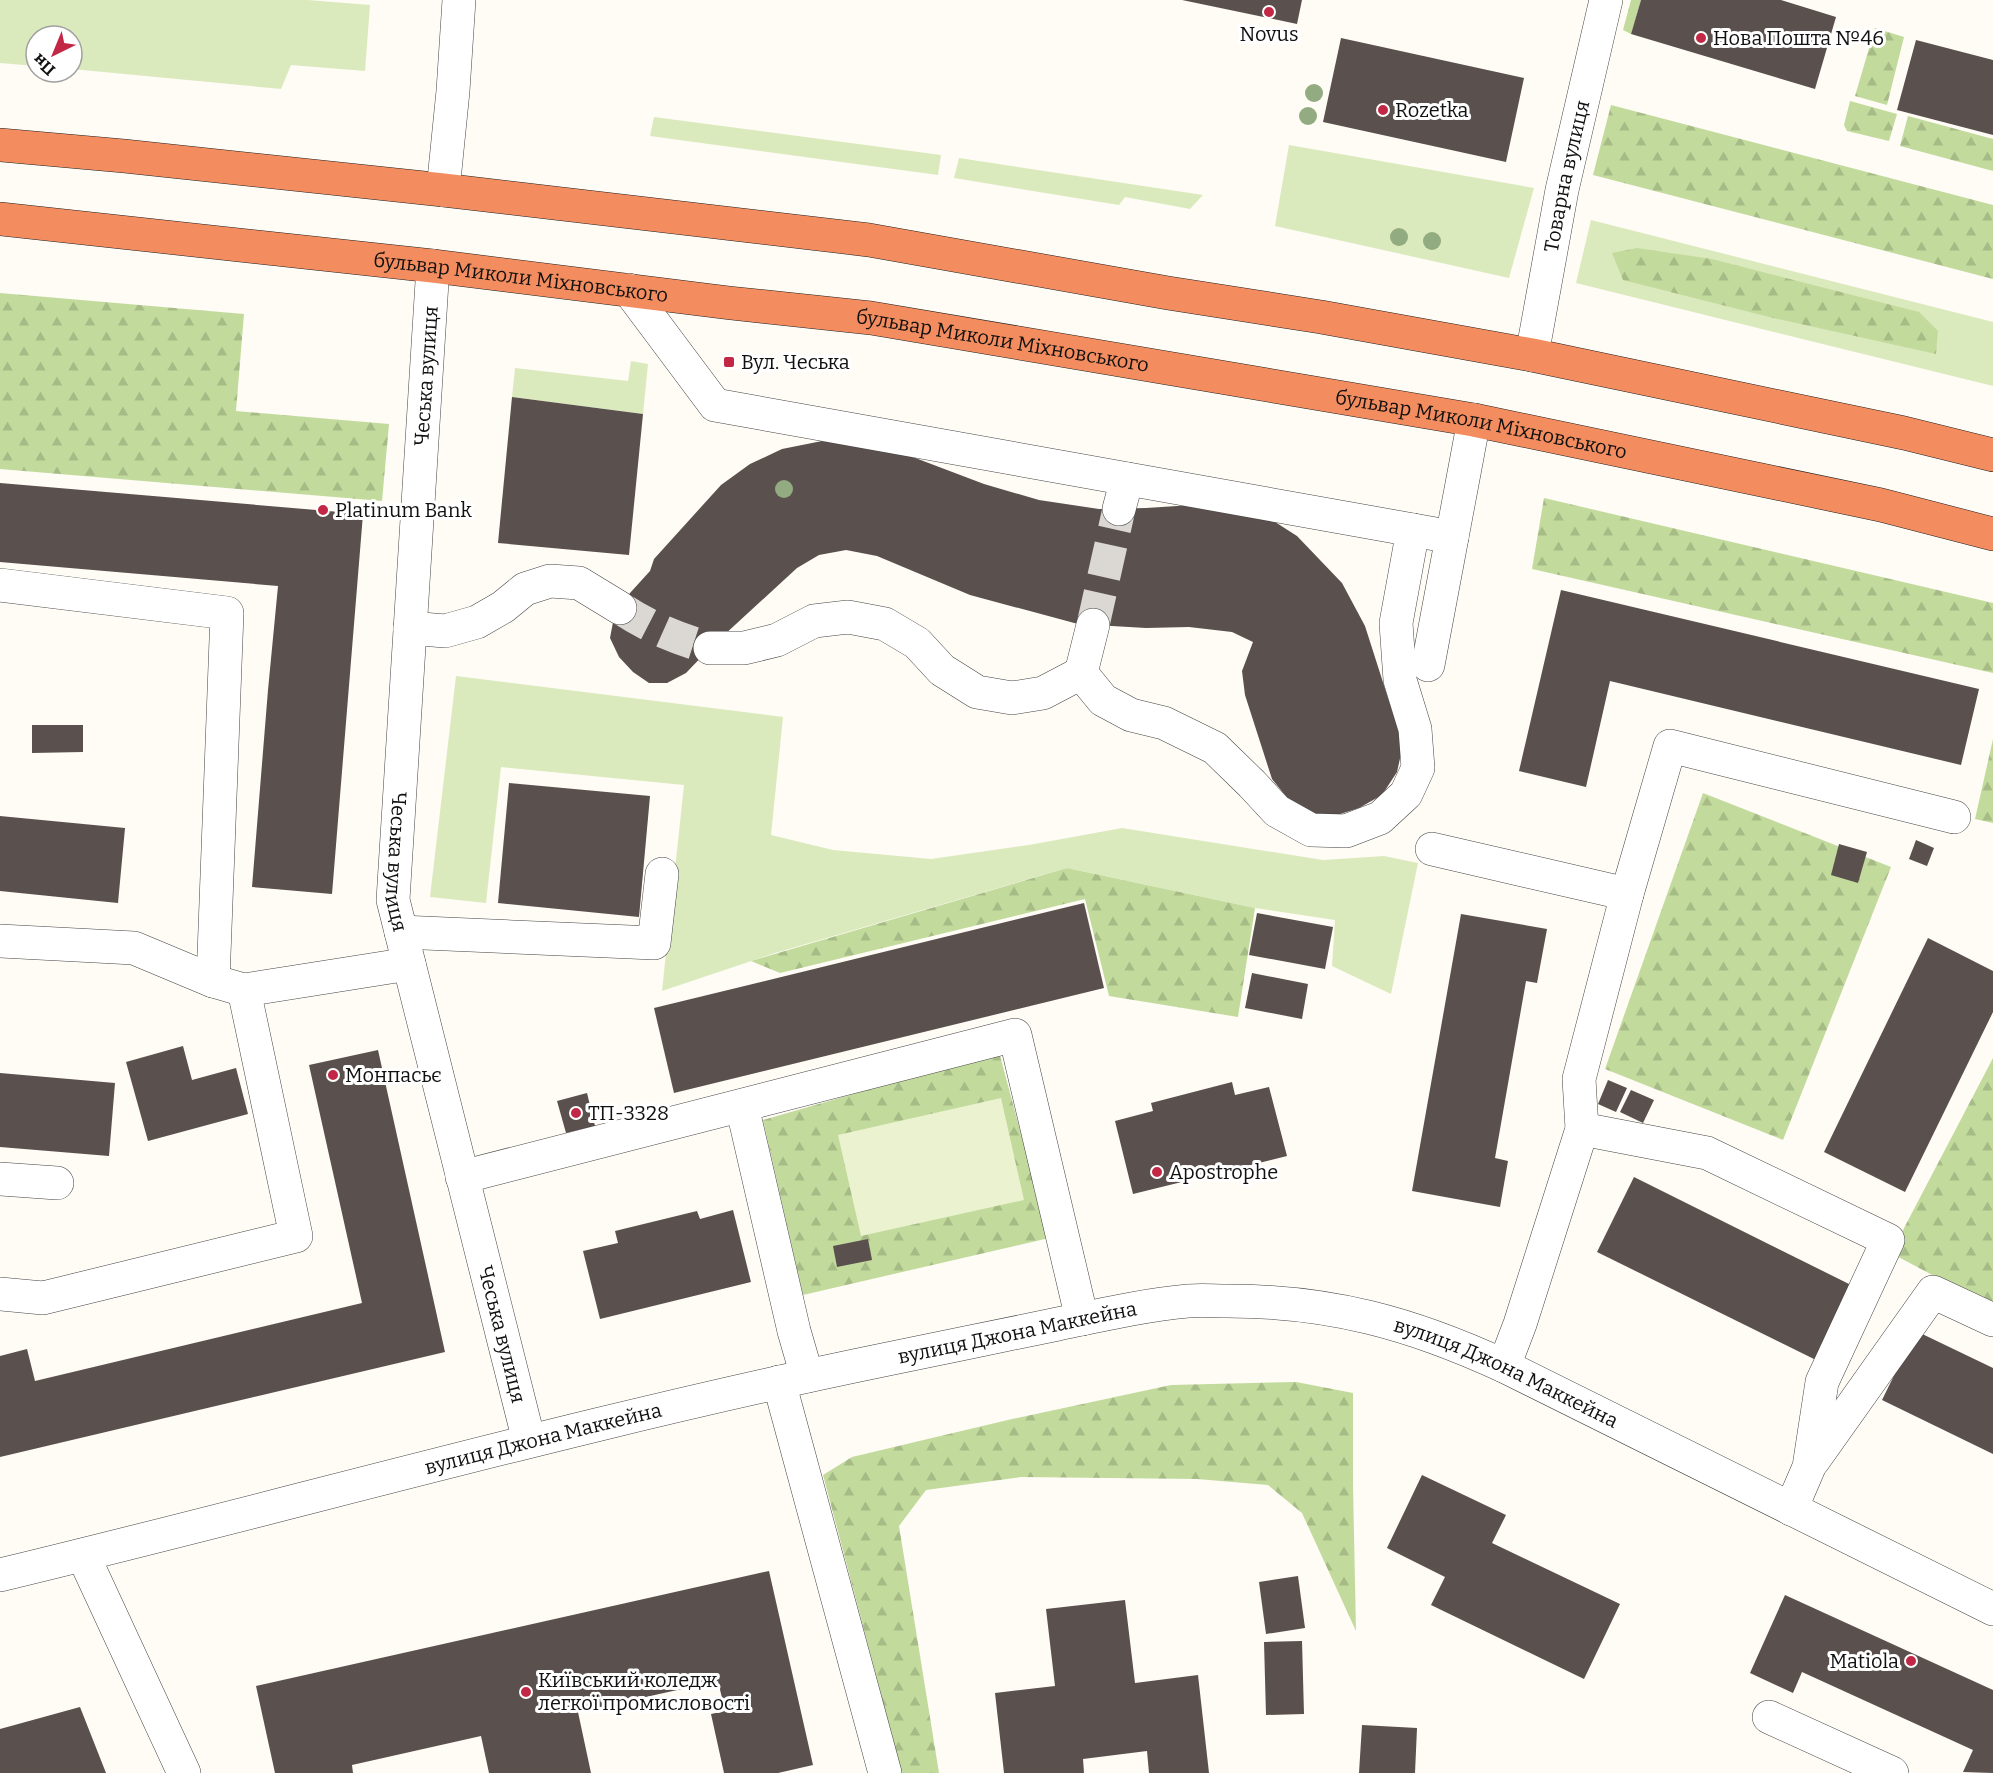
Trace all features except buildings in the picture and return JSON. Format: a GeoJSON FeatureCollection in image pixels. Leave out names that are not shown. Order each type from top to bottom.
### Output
{"type":"FeatureCollection","features":[{"type":"Feature","properties":{"kind":"highway"},"geometry":{"type":"LineString","coordinates":[[0,145],[443,190],[869,240],[1532,355],[1892,430],[1993,455]]}},
{"type":"Feature","properties":{"kind":"highway","name":"бульвар Миколи Міхновського"},"geometry":{"type":"LineString","coordinates":[[4,222],[433,266],[871,318],[1474,420],[1881,505],[1993,534]]}},
{"type":"Feature","properties":{"kind":"street"},"geometry":{"type":"LineString","coordinates":[[443,190],[459,0]]}},
{"type":"Feature","properties":{"kind":"street","name":"Товарна вулиця"},"geometry":{"type":"LineString","coordinates":[[1532,355],[1562,190],[1606,0]]}},
{"type":"Feature","properties":{"kind":"street","name":"Чеська вулиця"},"geometry":{"type":"LineString","coordinates":[[433,266],[393,900],[529,1441]]}},
{"type":"Feature","properties":{"kind":"street"},"geometry":{"type":"LineString","coordinates":[[629,291],[715,405],[1123,494],[1413,530],[1452,537]]}},
{"type":"Feature","properties":{"kind":"street"},"geometry":{"type":"LineString","coordinates":[[1428,665],[1474,420]]}},
{"type":"Feature","properties":{"kind":"street"},"geometry":{"type":"LineString","coordinates":[[1081,673],[1103,700],[1131,715],[1164,723],[1215,748],[1277,811],[1311,830],[1346,831],[1380,818],[1406,794],[1418,768],[1415,729],[1401,680],[1396,623],[1413,530]]}},
{"type":"Feature","properties":{"kind":"street"},"geometry":{"type":"LineString","coordinates":[[410,628],[445,631],[477,622],[503,607],[525,589],[550,581],[579,583],[620,608]]}},
{"type":"Feature","properties":{"kind":"street"},"geometry":{"type":"LineString","coordinates":[[0,585],[227,613],[213,981]]}},
{"type":"Feature","properties":{"kind":"street"},"geometry":{"type":"LineString","coordinates":[[710,648],[744,648],[777,640],[814,621],[848,617],[885,624],[918,643],[942,670],[977,692],[1012,698],[1043,693],[1081,673],[1093,625]]}},
{"type":"Feature","properties":{"kind":"street"},"geometry":{"type":"LineString","coordinates":[[1504,1366],[1520,1324],[1582,1129],[1579,1079],[1627,894],[1670,746],[1954,817]]}},
{"type":"Feature","properties":{"kind":"street"},"geometry":{"type":"LineString","coordinates":[[1432,849],[1627,894]]}},
{"type":"Feature","properties":{"kind":"street"},"geometry":{"type":"LineString","coordinates":[[401,932],[654,943],[662,874]]}},
{"type":"Feature","properties":{"kind":"street"},"geometry":{"type":"LineString","coordinates":[[0,941],[134,948],[213,981],[244,990],[409,964]]}},
{"type":"Feature","properties":{"kind":"street"},"geometry":{"type":"LineString","coordinates":[[0,1294],[43,1298],[296,1236],[244,990]]}},
{"type":"Feature","properties":{"kind":"street"},"geometry":{"type":"LineString","coordinates":[[462,1177],[1016,1035],[1082,1319]]}},
{"type":"Feature","properties":{"kind":"street"},"geometry":{"type":"LineString","coordinates":[[741,1106],[794,1331],[793,1379],[885,1773]]}},
{"type":"Feature","properties":{"kind":"street"},"geometry":{"type":"LineString","coordinates":[[1582,1129],[1707,1153],[1888,1240],[1822,1383],[1809,1467]]}},
{"type":"Feature","properties":{"kind":"street"},"geometry":{"type":"LineString","coordinates":[[0,1179],[57,1183]]}},
{"type":"Feature","properties":{"kind":"street"},"geometry":{"type":"LineString","coordinates":[[1791,1509],[1809,1467],[1933,1292],[1993,1320]]}},
{"type":"Feature","properties":{"kind":"street","name":"вулиця Джона Маккейна"},"geometry":{"type":"LineString","coordinates":[[0,1575],[529,1441],[793,1379],[1131,1309],[1189,1301],[1250,1301],[1317,1306],[1377,1318],[1450,1342],[1504,1366],[1993,1609]]}},
{"type":"Feature","properties":{"kind":"street"},"geometry":{"type":"LineString","coordinates":[[83,1555],[184,1773]]}},
{"type":"Feature","properties":{"kind":"street"},"geometry":{"type":"LineString","coordinates":[[1769,1717],[1892,1773]]}},
{"type":"Feature","properties":{"kind":"green space"},"geometry":{"type":"Polygon","coordinates":[[[0,0],[308,0],[370,5],[365,71],[291,65],[281,89],[84,70],[84,24],[24,24],[24,65],[0,63],[0,0]]]}},
{"type":"Feature","properties":{"kind":"green space"},"geometry":{"type":"Polygon","coordinates":[[[1631,0],[1641,0],[1631,34],[1623,30],[1631,0]]]}},
{"type":"Feature","properties":{"kind":"green space"},"geometry":{"type":"Polygon","coordinates":[[[1875,28],[1904,37],[1887,105],[1855,96],[1875,28]]]}},
{"type":"Feature","properties":{"kind":"green space"},"geometry":{"type":"Polygon","coordinates":[[[1850,101],[1897,114],[1889,141],[1847,131],[1844,125],[1850,101]]]}},
{"type":"Feature","properties":{"kind":"green space"},"geometry":{"type":"Polygon","coordinates":[[[1611,105],[1993,205],[1993,279],[1593,175],[1611,105]]]}},
{"type":"Feature","properties":{"kind":"green space"},"geometry":{"type":"Polygon","coordinates":[[[1908,116],[1993,139],[1993,171],[1900,146],[1908,116]]]}},
{"type":"Feature","properties":{"kind":"green space"},"geometry":{"type":"Polygon","coordinates":[[[654,117],[941,155],[938,175],[650,136],[654,117]]]}},
{"type":"Feature","properties":{"kind":"green space"},"geometry":{"type":"Polygon","coordinates":[[[1289,145],[1534,188],[1509,278],[1275,226],[1289,145]]]}},
{"type":"Feature","properties":{"kind":"green space"},"geometry":{"type":"Polygon","coordinates":[[[959,158],[1203,195],[1190,209],[1125,197],[1119,205],[954,178],[959,158]]]}},
{"type":"Feature","properties":{"kind":"green space"},"geometry":{"type":"Polygon","coordinates":[[[1591,220],[1993,322],[1993,386],[1576,283],[1591,220]]]}},
{"type":"Feature","properties":{"kind":"green space"},"geometry":{"type":"Polygon","coordinates":[[[1637,248],[1712,259],[1919,312],[1938,331],[1936,354],[1773,318],[1623,280],[1612,253],[1637,248]]]}},
{"type":"Feature","properties":{"kind":"green space"},"geometry":{"type":"Polygon","coordinates":[[[0,293],[244,314],[236,411],[389,424],[382,501],[0,469],[0,293]]]}},
{"type":"Feature","properties":{"kind":"green space"},"geometry":{"type":"Polygon","coordinates":[[[631,361],[648,364],[643,414],[512,397],[515,368],[628,381],[631,361]]]}},
{"type":"Feature","properties":{"kind":"green space"},"geometry":{"type":"Polygon","coordinates":[[[1544,498],[1993,603],[1993,673],[1532,569],[1544,498]]]}},
{"type":"Feature","properties":{"kind":"green space"},"geometry":{"type":"Polygon","coordinates":[[[456,676],[783,717],[771,835],[833,850],[931,859],[1029,845],[1122,828],[1323,860],[1384,856],[1418,863],[1391,994],[1332,966],[1335,920],[1255,908],[1067,868],[775,953],[662,991],[684,785],[501,767],[486,903],[430,897],[456,676]]]}},
{"type":"Feature","properties":{"kind":"green space"},"geometry":{"type":"Polygon","coordinates":[[[1993,739],[1993,823],[1975,819],[1993,739]]]}},
{"type":"Feature","properties":{"kind":"green space"},"geometry":{"type":"Polygon","coordinates":[[[1703,793],[1891,867],[1783,1140],[1605,1069],[1703,793]]]}},
{"type":"Feature","properties":{"kind":"green space"},"geometry":{"type":"Polygon","coordinates":[[[1067,868],[1255,908],[1238,1017],[1109,996],[1085,899],[780,973],[751,961],[1067,868]]]}},
{"type":"Feature","properties":{"kind":"green space"},"geometry":{"type":"Polygon","coordinates":[[[999,1052],[1049,1238],[803,1295],[763,1120],[999,1052]]]}},
{"type":"Feature","properties":{"kind":"green space"},"geometry":{"type":"Polygon","coordinates":[[[1993,1058],[1993,1304],[1992,1307],[1891,1253],[1993,1058]]]}},
{"type":"Feature","properties":{"kind":"green space"},"geometry":{"type":"Polygon","coordinates":[[[1001,1098],[1024,1200],[861,1236],[838,1135],[1001,1098]]]}},
{"type":"Feature","properties":{"kind":"green space"},"geometry":{"type":"Polygon","coordinates":[[[1296,1382],[1353,1393],[1356,1631],[1302,1513],[1268,1485],[1197,1479],[1021,1477],[926,1490],[899,1526],[939,1773],[902,1773],[823,1475],[852,1457],[1012,1419],[1171,1385],[1296,1382]]]}},
{"type":"Feature","properties":{"kind":"tunnel"},"geometry":{"type":"LineString","coordinates":[[1093,625],[1119,509]]}},
{"type":"Feature","properties":{"kind":"tunnel"},"geometry":{"type":"LineString","coordinates":[[620,608],[664,632],[710,648]]}},
{"type":"Feature","properties":{"kind":"place","name":"Novus"},"geometry":{"type":"Point","coordinates":[1269,12]}},
{"type":"Feature","properties":{"kind":"place","name":"Нова Пошта №46"},"geometry":{"type":"Point","coordinates":[1701,38]}},
{"type":"Feature","properties":{"kind":"place","name":"Rozetka"},"geometry":{"type":"Point","coordinates":[1383,110]}},
{"type":"Feature","properties":{"kind":"place","name":"Вул. Чеська"},"geometry":{"type":"Point","coordinates":[729,362]}},
{"type":"Feature","properties":{"kind":"place","name":"Platinum Bank"},"geometry":{"type":"Point","coordinates":[323,510]}},
{"type":"Feature","properties":{"kind":"place","name":"Монпасьє"},"geometry":{"type":"Point","coordinates":[333,1075]}},
{"type":"Feature","properties":{"kind":"place","name":"ТП-3328"},"geometry":{"type":"Point","coordinates":[576,1113]}},
{"type":"Feature","properties":{"kind":"place","name":"Apostrophe"},"geometry":{"type":"Point","coordinates":[1157,1172]}},
{"type":"Feature","properties":{"kind":"place","name":"Matiola"},"geometry":{"type":"Point","coordinates":[1911,1661]}},
{"type":"Feature","properties":{"kind":"place","name":"Київський коледж легкої промисловості"},"geometry":{"type":"Point","coordinates":[526,1692]}}]}
